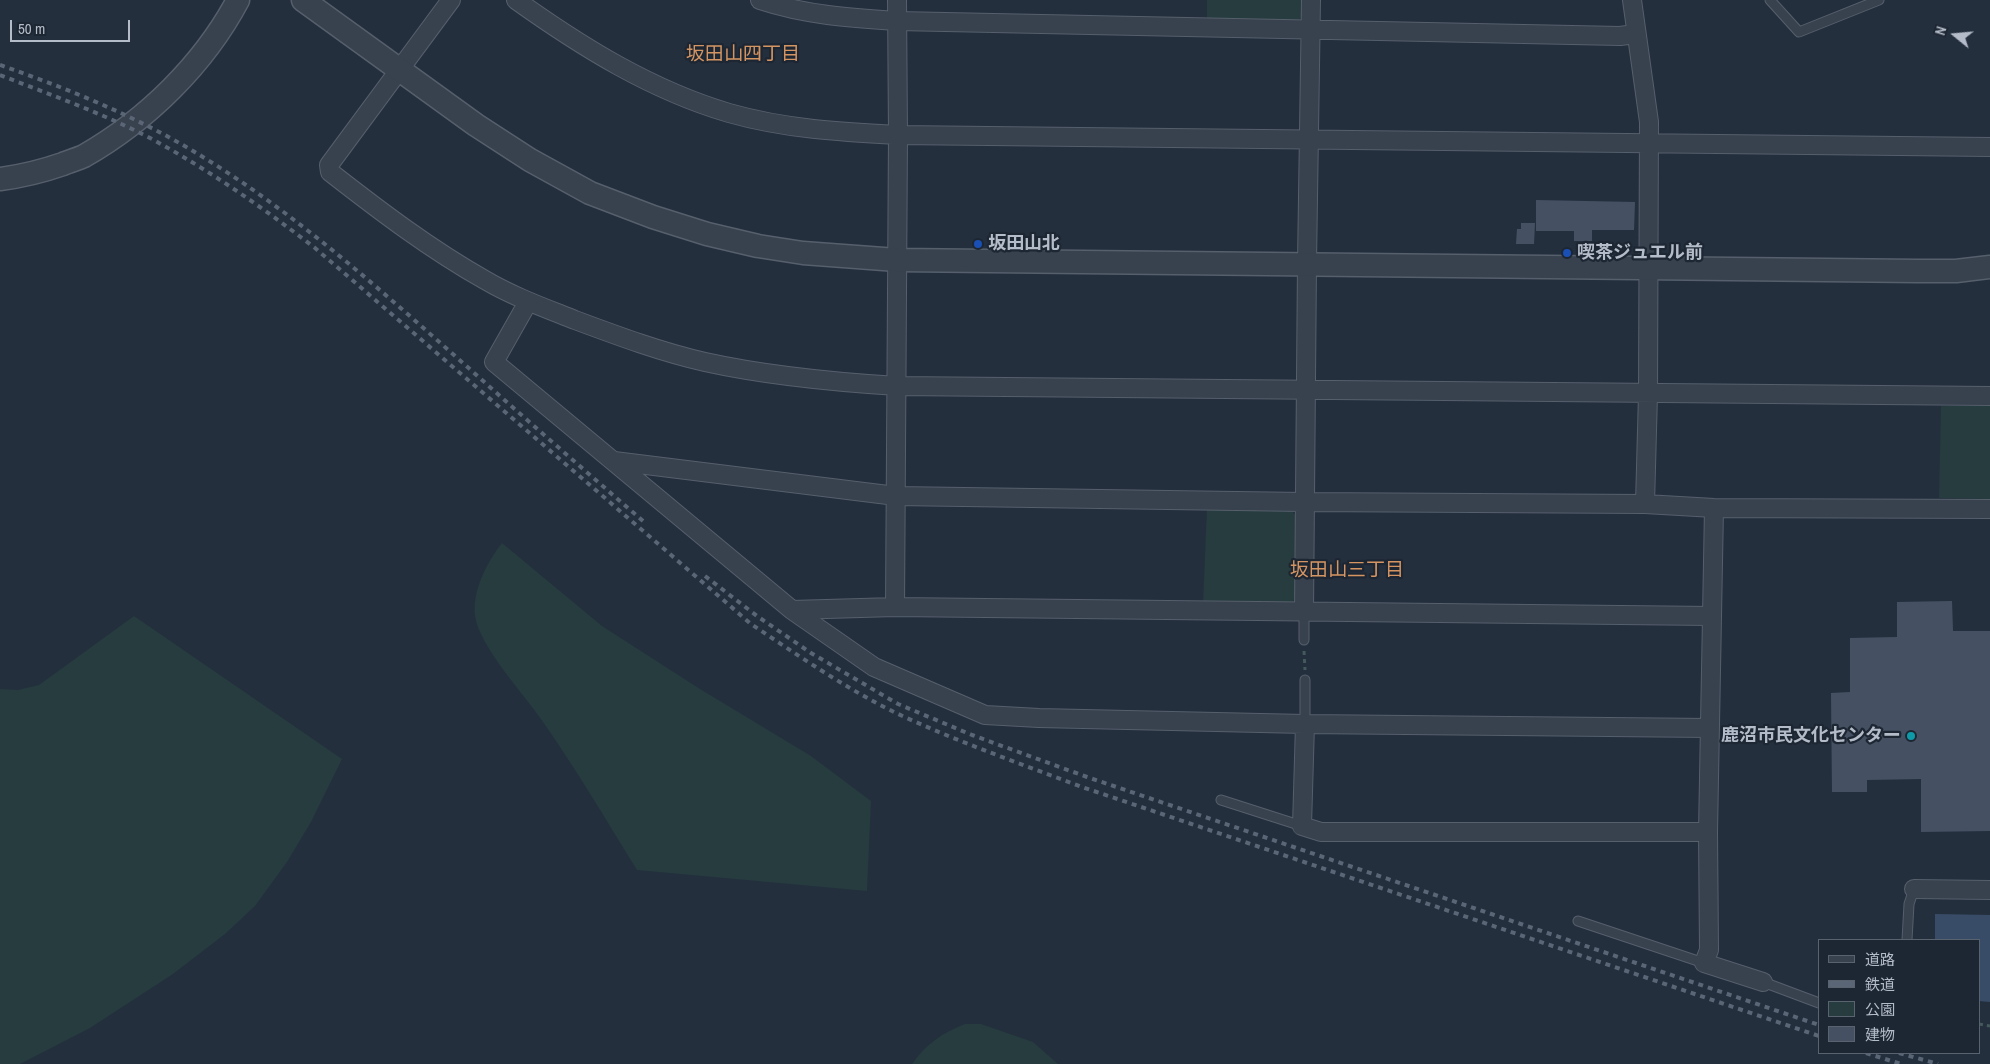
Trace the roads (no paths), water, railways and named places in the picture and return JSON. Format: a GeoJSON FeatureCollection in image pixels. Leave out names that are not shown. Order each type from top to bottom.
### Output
{"type":"FeatureCollection","features":[{"type":"Feature","properties":{"kind":"street"},"geometry":{"type":"LineString","coordinates":[[0,179],[29,176],[83,156],[148,112],[202,57],[225,25],[238,0]]}},
{"type":"Feature","properties":{"kind":"street"},"geometry":{"type":"LineString","coordinates":[[451,0],[329,165],[330,172],[399,225],[443,255],[528,302],[623,338],[704,362],[830,382],[897,386],[1990,396]]}},
{"type":"Feature","properties":{"kind":"street"},"geometry":{"type":"LineString","coordinates":[[516,0],[568,37],[621,68],[675,93],[729,112],[780,124],[833,132],[898,135],[1309,140],[1990,146]]}},
{"type":"Feature","properties":{"kind":"street"},"geometry":{"type":"LineString","coordinates":[[760,0],[781,7],[829,16],[897,21],[1310,28],[1620,36],[1635,34]]}},
{"type":"Feature","properties":{"kind":"street"},"geometry":{"type":"LineString","coordinates":[[895,607],[897,0]]}},
{"type":"Feature","properties":{"kind":"street"},"geometry":{"type":"LineString","coordinates":[[1304,612],[1311,0]]}},
{"type":"Feature","properties":{"kind":"street"},"geometry":{"type":"LineString","coordinates":[[1632,0],[1635,34],[1649,122],[1648,394],[1644,504]]}},
{"type":"Feature","properties":{"kind":"street"},"geometry":{"type":"LineString","coordinates":[[316,4],[476,125],[530,160],[590,193],[653,217],[708,234],[758,246],[803,253],[897,260],[1918,271],[1956,271],[1990,267]]}},
{"type":"Feature","properties":{"kind":"street"},"geometry":{"type":"LineString","coordinates":[[528,302],[494,362],[792,610],[874,667],[985,715],[1305,724],[1710,728]]}},
{"type":"Feature","properties":{"kind":"street"},"geometry":{"type":"LineString","coordinates":[[614,461],[896,496],[1304,502],[1644,504],[1714,508],[1990,509]]}},
{"type":"Feature","properties":{"kind":"street"},"geometry":{"type":"LineString","coordinates":[[1714,508],[1708,832],[1709,950],[1704,963],[1763,982]]}},
{"type":"Feature","properties":{"kind":"street"},"geometry":{"type":"LineString","coordinates":[[792,610],[895,607],[1711,616]]}},
{"type":"Feature","properties":{"kind":"street"},"geometry":{"type":"LineString","coordinates":[[1305,724],[1302,826],[1321,832],[1708,832]]}},
{"type":"Feature","properties":{"kind":"street"},"geometry":{"type":"LineString","coordinates":[[1914,889],[1990,890]]}},
{"type":"Feature","properties":{"kind":"lane"},"geometry":{"type":"LineString","coordinates":[[1770,0],[1799,32],[1879,0]]}},
{"type":"Feature","properties":{"kind":"lane"},"geometry":{"type":"LineString","coordinates":[[1304,612],[1304,640]]}},
{"type":"Feature","properties":{"kind":"lane"},"geometry":{"type":"LineString","coordinates":[[1305,680],[1305,724]]}},
{"type":"Feature","properties":{"kind":"lane"},"geometry":{"type":"LineString","coordinates":[[1221,800],[1302,826]]}},
{"type":"Feature","properties":{"kind":"lane"},"geometry":{"type":"LineString","coordinates":[[1907,939],[1909,904],[1914,889]]}},
{"type":"Feature","properties":{"kind":"lane"},"geometry":{"type":"LineString","coordinates":[[1578,921],[1704,963]]}},
{"type":"Feature","properties":{"kind":"lane"},"geometry":{"type":"LineString","coordinates":[[1763,982],[1818,1003]]}},
{"type":"Feature","properties":{"kind":"water"},"geometry":{"type":"Polygon","coordinates":[[[1935,914],[1990,915],[1990,1002],[1980,1001],[1980,939],[1935,939],[1935,914]]]}},
{"type":"Feature","properties":{"kind":"railway"},"geometry":{"type":"LineString","coordinates":[[0,65],[50,83],[147,126],[193,151],[265,198],[366,278],[643,521]]}},
{"type":"Feature","properties":{"kind":"railway"},"geometry":{"type":"LineString","coordinates":[[0,75],[95,112],[150,138],[214,176],[275,218],[315,248],[751,624],[876,703],[940,733],[1082,787],[1818,1036]]}},
{"type":"Feature","properties":{"kind":"railway"},"geometry":{"type":"LineString","coordinates":[[705,576],[757,616],[811,653],[898,704],[972,735],[1087,777],[1818,1025]]}},
{"type":"Feature","properties":{"kind":"railway"},"geometry":{"type":"LineString","coordinates":[[1869,1054],[1901,1064]]}},
{"type":"Feature","properties":{"kind":"railway"},"geometry":{"type":"LineString","coordinates":[[1903,1054],[1938,1064]]}},
{"type":"Feature","properties":{"kind":"place","name":"坂田山北"},"geometry":{"type":"Point","coordinates":[978,244]}},
{"type":"Feature","properties":{"kind":"place","name":"喫茶ジュエル前"},"geometry":{"type":"Point","coordinates":[1567,253]}},
{"type":"Feature","properties":{"kind":"place","name":"鹿沼市民文化センター"},"geometry":{"type":"Point","coordinates":[1911,736]}},
{"type":"Feature","properties":{"kind":"district","name":"坂田山四丁目"},"geometry":{"type":"Point","coordinates":[743,55]}},
{"type":"Feature","properties":{"kind":"district","name":"坂田山三丁目"},"geometry":{"type":"Point","coordinates":[1347,571]}}]}
